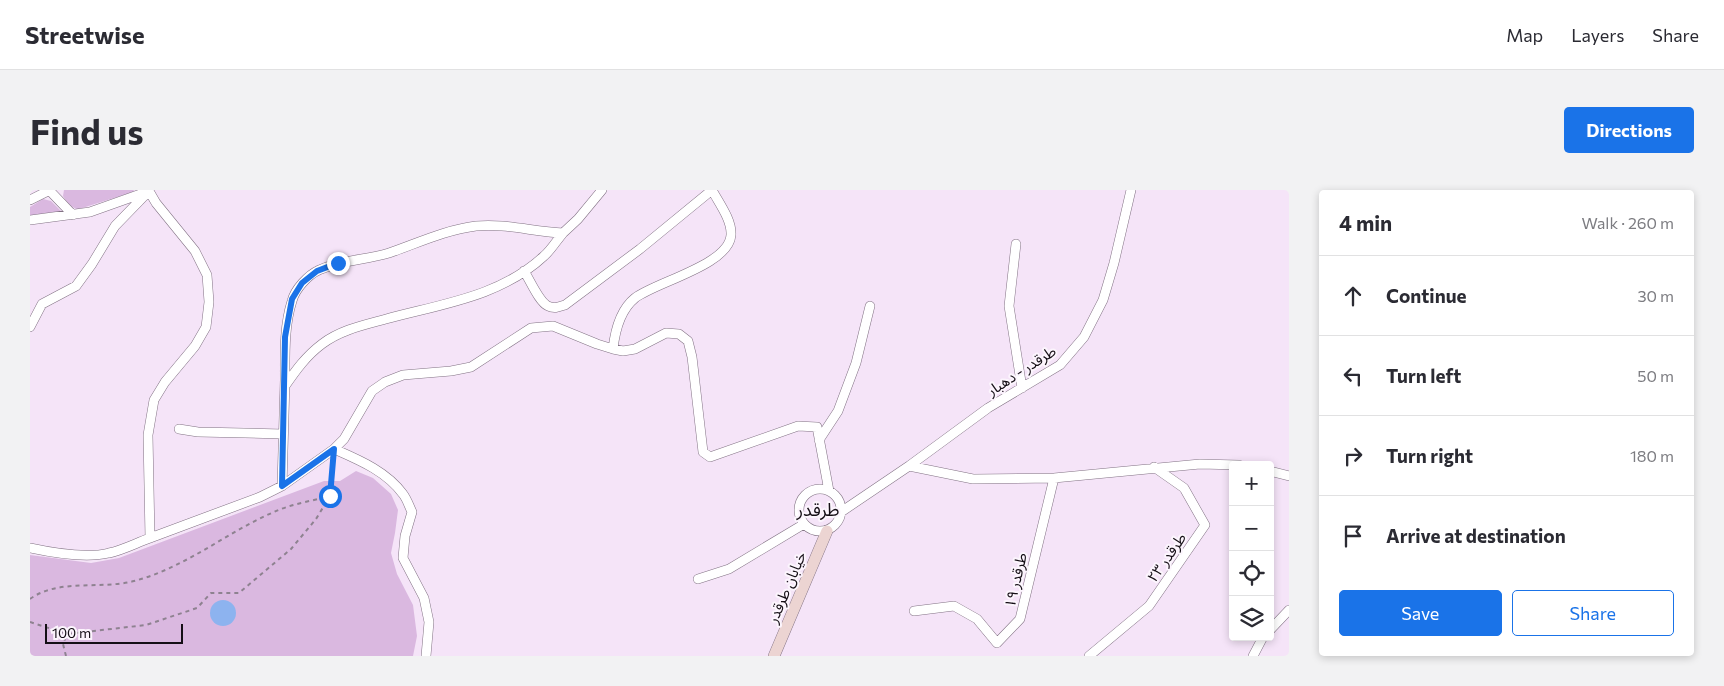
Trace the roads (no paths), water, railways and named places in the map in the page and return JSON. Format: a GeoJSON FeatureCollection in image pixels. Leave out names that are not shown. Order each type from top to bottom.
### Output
{"type":"FeatureCollection","features":[{"type":"Feature","properties":{"kind":"street"},"geometry":{"type":"LineString","coordinates":[[30,200],[50,190],[73,215]]}},
{"type":"Feature","properties":{"kind":"street"},"geometry":{"type":"LineString","coordinates":[[30,220],[90,212],[149,190]]}},
{"type":"Feature","properties":{"kind":"street"},"geometry":{"type":"LineString","coordinates":[[30,327],[42,304],[76,286],[92,264],[114,226],[149,190]]}},
{"type":"Feature","properties":{"kind":"street"},"geometry":{"type":"LineString","coordinates":[[149,190],[156,203],[195,251],[207,275],[209,302],[206,327],[196,346],[165,382],[154,400],[148,435],[150,538]]}},
{"type":"Feature","properties":{"kind":"street"},"geometry":{"type":"LineString","coordinates":[[284,387],[302,362],[324,343],[349,329],[465,299],[513,279],[544,256],[602,190]]}},
{"type":"Feature","properties":{"kind":"street"},"geometry":{"type":"LineString","coordinates":[[524,271],[541,299],[548,306],[556,308],[565,305],[640,249],[712,190],[729,221],[731,234],[729,243],[719,255],[702,266],[653,288],[634,299],[622,315],[615,333],[612,349]]}},
{"type":"Feature","properties":{"kind":"street","name":"طرقدر - دهبار"},"geometry":{"type":"LineString","coordinates":[[841,512],[909,466],[988,408],[1060,365],[1084,337],[1103,300],[1114,263],[1131,190]]}},
{"type":"Feature","properties":{"kind":"street"},"geometry":{"type":"LineString","coordinates":[[282,486],[285,337],[292,299],[302,283],[317,271],[338,263],[389,253],[441,233],[477,226],[516,226],[563,233]]}},
{"type":"Feature","properties":{"kind":"street"},"geometry":{"type":"LineString","coordinates":[[1016,244],[1009,306],[1022,388]]}},
{"type":"Feature","properties":{"kind":"street"},"geometry":{"type":"LineString","coordinates":[[819,440],[841,403],[856,363],[870,306]]}},
{"type":"Feature","properties":{"kind":"street"},"geometry":{"type":"LineString","coordinates":[[30,548],[53,553],[90,555],[108,553],[260,497],[282,486],[334,449],[344,439],[372,391],[385,382],[403,375],[452,371],[471,367],[531,328],[553,326],[612,349],[623,351],[635,348],[666,333],[679,334],[688,341],[692,356],[704,452],[710,456],[798,426],[817,427],[829,491]]}},
{"type":"Feature","properties":{"kind":"street"},"geometry":{"type":"LineString","coordinates":[[179,429],[198,432],[284,434]]}},
{"type":"Feature","properties":{"kind":"street"},"geometry":{"type":"LineString","coordinates":[[334,449],[366,464],[387,478],[403,494],[412,512],[405,536],[403,558],[424,598],[429,622],[426,656]]}},
{"type":"Feature","properties":{"kind":"street"},"geometry":{"type":"LineString","coordinates":[[909,466],[973,479],[1054,478],[1154,467],[1200,464],[1229,465]]}},
{"type":"Feature","properties":{"kind":"street","name":"طرقدر ۲۳"},"geometry":{"type":"LineString","coordinates":[[1089,656],[1149,606],[1206,525],[1184,488],[1154,467]]}},
{"type":"Feature","properties":{"kind":"street"},"geometry":{"type":"LineString","coordinates":[[1274,472],[1289,476]]}},
{"type":"Feature","properties":{"kind":"street","name":"طرقدر ۱۹"},"geometry":{"type":"LineString","coordinates":[[914,611],[954,606],[977,619],[997,643],[1020,618],[1054,478]]}},
{"type":"Feature","properties":{"kind":"street"},"geometry":{"type":"LineString","coordinates":[[821,489],[829,491],[836,496],[840,503],[841,512],[839,520],[834,526],[818,532],[804,524],[798,509],[806,494],[813,490],[821,489]]}},
{"type":"Feature","properties":{"kind":"street"},"geometry":{"type":"LineString","coordinates":[[698,579],[729,569],[804,524]]}},
{"type":"Feature","properties":{"kind":"street","name":"خیابان طرقدر"},"geometry":{"type":"LineString","coordinates":[[774,656],[826,530]]}},
{"type":"Feature","properties":{"kind":"street"},"geometry":{"type":"LineString","coordinates":[[1274,626],[1289,610]]}},
{"type":"Feature","properties":{"kind":"street"},"geometry":{"type":"LineString","coordinates":[[1253,656],[1261,641]]}},
{"type":"Feature","properties":{"kind":"water"},"geometry":{"type":"Polygon","coordinates":[[[223,600],[232,604],[236,613],[232,622],[223,626],[214,622],[210,613],[214,604],[223,600]]]}},
{"type":"Feature","properties":{"kind":"district","name":"طرقدر"},"geometry":{"type":"Point","coordinates":[818,509]}}]}
